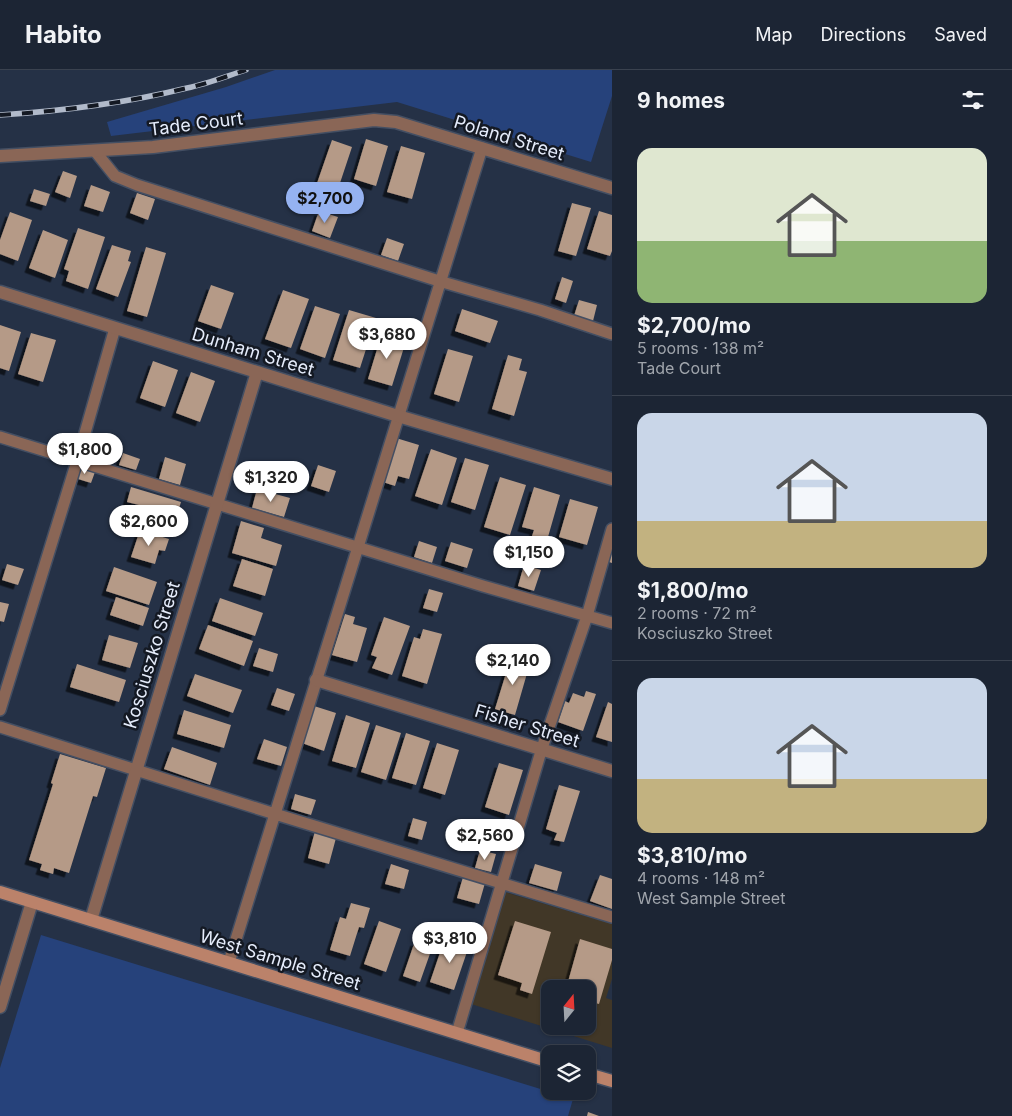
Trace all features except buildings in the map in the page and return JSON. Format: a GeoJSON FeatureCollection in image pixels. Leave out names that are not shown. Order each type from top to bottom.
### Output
{"type":"FeatureCollection","features":[{"type":"Feature","properties":{"kind":"main road","name":"West Sample Street"},"geometry":{"type":"LineString","coordinates":[[0,892],[541,1059]]}},
{"type":"Feature","properties":{"kind":"main road"},"geometry":{"type":"LineString","coordinates":[[596,1076],[612,1081]]}},
{"type":"Feature","properties":{"kind":"street","name":"Tade Court"},"geometry":{"type":"LineString","coordinates":[[0,156],[153,147],[374,120],[396,122]]}},
{"type":"Feature","properties":{"kind":"street","name":"Poland Street"},"geometry":{"type":"LineString","coordinates":[[396,122],[612,188]]}},
{"type":"Feature","properties":{"kind":"street","name":"Dunham Street"},"geometry":{"type":"LineString","coordinates":[[0,292],[398,416],[612,479]]}},
{"type":"Feature","properties":{"kind":"street","name":"Kosciuszko Street"},"geometry":{"type":"LineString","coordinates":[[90,920],[257,372]]}},
{"type":"Feature","properties":{"kind":"street","name":"Fisher Street"},"geometry":{"type":"LineString","coordinates":[[316,680],[612,770]]}},
{"type":"Feature","properties":{"kind":"street"},"geometry":{"type":"LineString","coordinates":[[0,1007],[32,902]]}},
{"type":"Feature","properties":{"kind":"lane"},"geometry":{"type":"LineString","coordinates":[[228,962],[482,148]]}},
{"type":"Feature","properties":{"kind":"lane"},"geometry":{"type":"LineString","coordinates":[[95,151],[115,176],[137,185],[612,334]]}},
{"type":"Feature","properties":{"kind":"lane"},"geometry":{"type":"LineString","coordinates":[[0,710],[77,461],[115,328]]}},
{"type":"Feature","properties":{"kind":"lane"},"geometry":{"type":"LineString","coordinates":[[0,437],[612,623]]}},
{"type":"Feature","properties":{"kind":"lane"},"geometry":{"type":"LineString","coordinates":[[457,1033],[542,748],[587,616],[612,529]]}},
{"type":"Feature","properties":{"kind":"lane"},"geometry":{"type":"LineString","coordinates":[[0,727],[612,918]]}},
{"type":"Feature","properties":{"kind":"shaded area"},"geometry":{"type":"Polygon","coordinates":[[[275,70],[612,70],[612,96],[591,162],[397,102],[111,136],[107,122],[226,87],[275,70]]]}},
{"type":"Feature","properties":{"kind":"shaded area"},"geometry":{"type":"Polygon","coordinates":[[[505,892],[612,924],[612,979],[606,998],[612,1000],[612,1048],[570,1035],[596,1035],[596,980],[541,980],[541,1026],[471,1004],[505,892]]]}},
{"type":"Feature","properties":{"kind":"shaded area"},"geometry":{"type":"Polygon","coordinates":[[[41,935],[541,1089],[541,1100],[573,1100],[568,1116],[0,1116],[0,1068],[41,935]]]}},
{"type":"Feature","properties":{"kind":"railway"},"geometry":{"type":"LineString","coordinates":[[0,115],[71,109],[141,98],[202,84],[246,70]]}}]}
